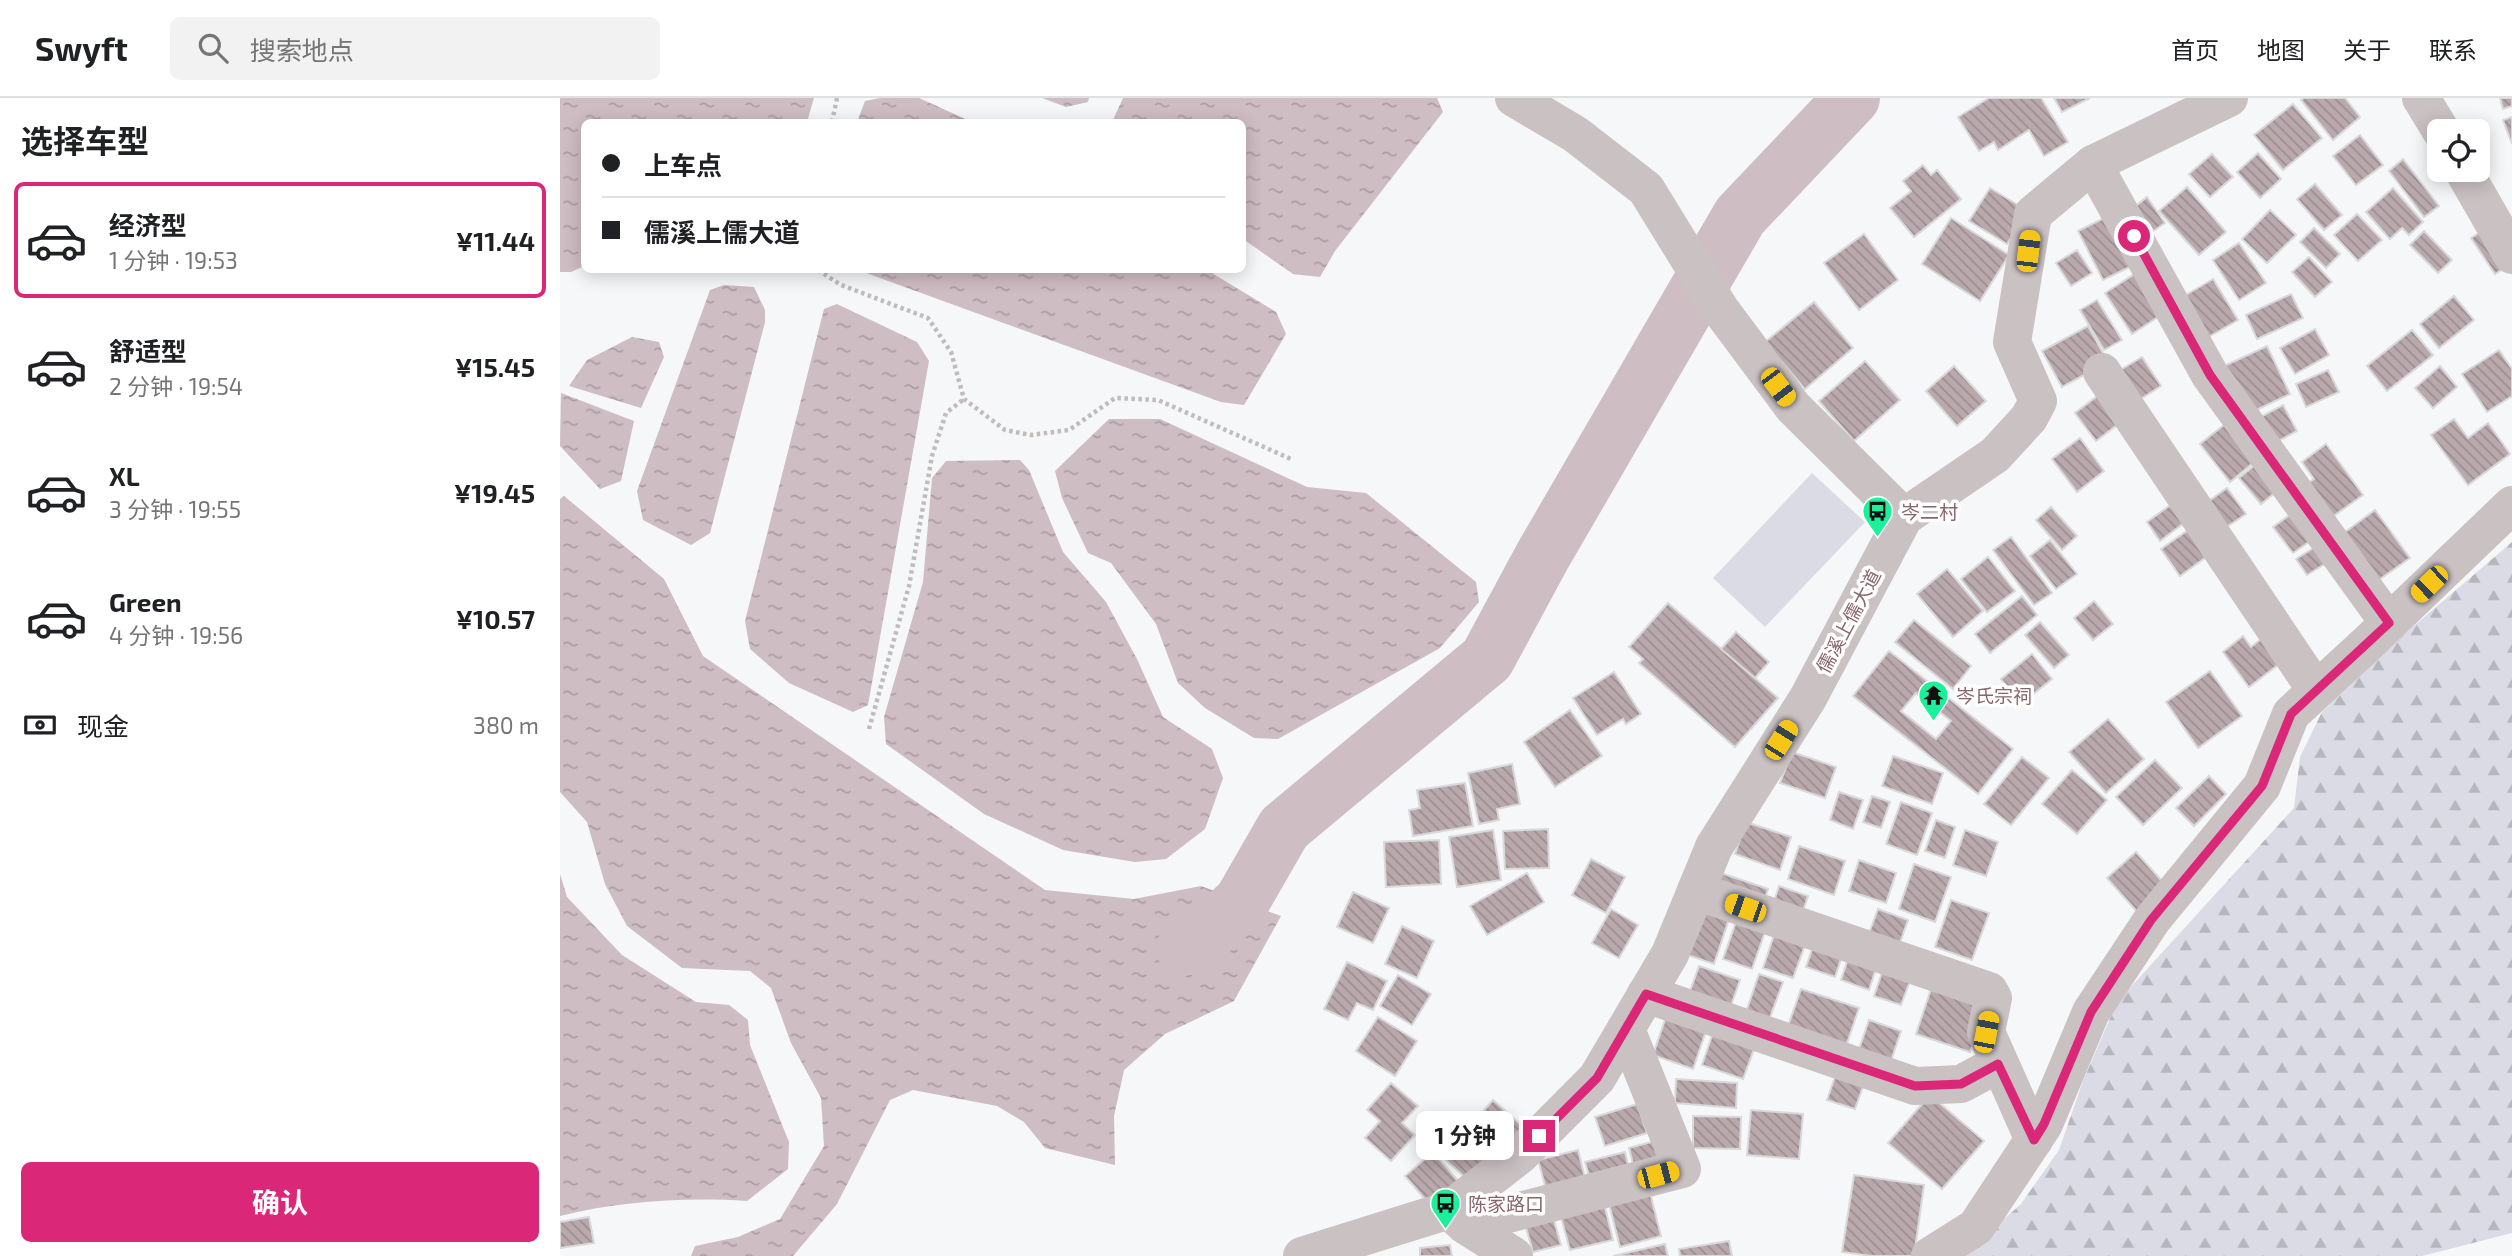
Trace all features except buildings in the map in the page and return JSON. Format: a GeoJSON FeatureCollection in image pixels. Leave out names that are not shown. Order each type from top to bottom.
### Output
{"type":"FeatureCollection","features":[{"type":"Feature","properties":{"kind":"street"},"geometry":{"type":"LineString","coordinates":[[1514,98],[1575,134],[1646,189],[1720,309],[1793,407],[1904,517]]}},
{"type":"Feature","properties":{"kind":"street","name":"儒溪上儒大道"},"geometry":{"type":"LineString","coordinates":[[1458,1231],[1520,1155],[1597,1078],[1670,954],[1714,847],[1808,698],[1904,517],[1996,455],[2029,418],[2038,401],[2012,342],[2033,214],[2093,164],[2230,98]]}},
{"type":"Feature","properties":{"kind":"street"},"geometry":{"type":"LineString","coordinates":[[2421,98],[2434,119]]}},
{"type":"Feature","properties":{"kind":"street"},"geometry":{"type":"LineString","coordinates":[[2093,164],[2210,375],[2389,623]]}},
{"type":"Feature","properties":{"kind":"street"},"geometry":{"type":"LineString","coordinates":[[2470,182],[2512,255]]}},
{"type":"Feature","properties":{"kind":"street"},"geometry":{"type":"LineString","coordinates":[[2102,372],[2316,690]]}},
{"type":"Feature","properties":{"kind":"street"},"geometry":{"type":"LineString","coordinates":[[1930,1256],[1976,1227],[2034,1140],[2044,1124],[2091,1012],[2151,920],[2262,786],[2291,714],[2512,505]]}},
{"type":"Feature","properties":{"kind":"street"},"geometry":{"type":"LineString","coordinates":[[1696,891],[1989,991],[1993,998],[1986,1032],[2034,1140]]}},
{"type":"Feature","properties":{"kind":"street"},"geometry":{"type":"LineString","coordinates":[[1646,994],[1915,1086],[1961,1084],[1998,1064]]}},
{"type":"Feature","properties":{"kind":"street"},"geometry":{"type":"LineString","coordinates":[[1302,1256],[1458,1231],[1682,1169],[1626,1029]]}},
{"type":"Feature","properties":{"kind":"street"},"geometry":{"type":"LineString","coordinates":[[1458,1231],[1514,1256]]}},
{"type":"Feature","properties":{"kind":"path"},"geometry":{"type":"LineString","coordinates":[[833,119],[837,98]]}},
{"type":"Feature","properties":{"kind":"path"},"geometry":{"type":"LineString","coordinates":[[823,273],[841,285],[928,318],[951,352],[964,399],[1005,430],[1031,435],[1069,430],[1115,398],[1158,400],[1290,459]]}},
{"type":"Feature","properties":{"kind":"path"},"geometry":{"type":"LineString","coordinates":[[869,729],[909,586],[932,456],[946,413],[964,399]]}},
{"type":"Feature","properties":{"kind":"green space"},"geometry":{"type":"Polygon","coordinates":[[[1812,473],[1865,522],[1765,627],[1713,578],[1812,473]]]}},
{"type":"Feature","properties":{"kind":"green space"},"geometry":{"type":"Polygon","coordinates":[[[2512,542],[2512,1233],[2422,1256],[1962,1256],[2021,1204],[2059,1150],[2083,1081],[2117,1002],[2294,808],[2300,757],[2322,712],[2408,631],[2512,542]]]}},
{"type":"Feature","properties":{"kind":"water"},"geometry":{"type":"Polygon","coordinates":[[[560,98],[814,98],[808,119],[581,119],[581,267],[571,272],[560,272],[560,98]]]}},
{"type":"Feature","properties":{"kind":"water"},"geometry":{"type":"Polygon","coordinates":[[[880,98],[919,98],[965,119],[858,119],[865,101],[880,98]]]}},
{"type":"Feature","properties":{"kind":"water"},"geometry":{"type":"Polygon","coordinates":[[[1042,98],[1089,98],[1088,102],[1066,107],[1042,98]]]}},
{"type":"Feature","properties":{"kind":"water"},"geometry":{"type":"Polygon","coordinates":[[[1123,98],[1437,98],[1443,112],[1335,251],[1320,277],[1293,274],[1246,241],[1246,119],[1113,119],[1123,98]]]}},
{"type":"Feature","properties":{"kind":"water"},"geometry":{"type":"Polygon","coordinates":[[[866,273],[1212,273],[1276,312],[1286,334],[1244,405],[1221,402],[866,273]]]}},
{"type":"Feature","properties":{"kind":"water"},"geometry":{"type":"Polygon","coordinates":[[[724,285],[754,287],[765,310],[765,322],[710,533],[691,545],[643,520],[637,491],[710,290],[724,285]]]}},
{"type":"Feature","properties":{"kind":"water"},"geometry":{"type":"Polygon","coordinates":[[[837,304],[917,342],[929,361],[868,705],[853,712],[789,683],[750,649],[745,621],[824,309],[837,304]]]}},
{"type":"Feature","properties":{"kind":"water"},"geometry":{"type":"Polygon","coordinates":[[[632,337],[659,342],[664,357],[641,408],[569,386],[587,360],[632,337]]]}},
{"type":"Feature","properties":{"kind":"water"},"geometry":{"type":"Polygon","coordinates":[[[561,393],[634,421],[621,481],[600,489],[560,446],[561,393]]]}},
{"type":"Feature","properties":{"kind":"water"},"geometry":{"type":"Polygon","coordinates":[[[1109,419],[1160,419],[1307,487],[1366,493],[1476,582],[1479,602],[1440,648],[1278,739],[1254,738],[1205,708],[1178,683],[1156,624],[1111,563],[1088,553],[1062,498],[1055,471],[1109,419]]]}},
{"type":"Feature","properties":{"kind":"water"},"geometry":{"type":"Polygon","coordinates":[[[1020,460],[1029,470],[1063,552],[1106,602],[1137,659],[1163,717],[1212,749],[1223,778],[1205,829],[1166,859],[1135,862],[1063,850],[984,814],[886,744],[884,717],[923,582],[932,478],[946,461],[1020,460]]]}},
{"type":"Feature","properties":{"kind":"water"},"geometry":{"type":"Polygon","coordinates":[[[564,496],[664,579],[703,656],[1045,890],[1134,899],[1201,886],[1281,916],[1234,1001],[1165,1034],[1124,1070],[1114,1116],[1115,1165],[1045,1148],[1024,1122],[997,1106],[913,1090],[890,1100],[837,1204],[793,1256],[691,1256],[695,1246],[738,1237],[780,1219],[824,1146],[821,1098],[791,1043],[771,988],[750,971],[682,968],[627,926],[605,884],[587,822],[560,792],[560,499],[564,496]]]}},
{"type":"Feature","properties":{"kind":"water"},"geometry":{"type":"Polygon","coordinates":[[[560,874],[567,897],[622,955],[696,1002],[729,1005],[748,1020],[750,1045],[789,1142],[788,1169],[747,1201],[653,1201],[560,1216],[560,874]]]}},
{"type":"Feature","properties":{"kind":"waterway"},"geometry":{"type":"LineString","coordinates":[[1184,948],[1201,940],[1242,901],[1284,828],[1487,659],[1542,557],[1740,216],[1852,98]]}},
{"type":"Feature","properties":{"kind":"place","name":"岑二村"},"geometry":{"type":"Point","coordinates":[1878,538]}},
{"type":"Feature","properties":{"kind":"place","name":"岑氏宗祠"},"geometry":{"type":"Point","coordinates":[1933,722]}},
{"type":"Feature","properties":{"kind":"place","name":"陈家路口"},"geometry":{"type":"Point","coordinates":[1445,1230]}},
{"type":"Feature","properties":{"kind":"route"},"geometry":{"type":"LineString","coordinates":[[1539,1136],[1597,1078],[1646,994],[1915,1086],[1961,1084],[1998,1064],[2034,1140],[2044,1124],[2091,1012],[2151,920],[2262,786],[2291,714],[2389,623],[2210,375],[2134,236]]}}]}
